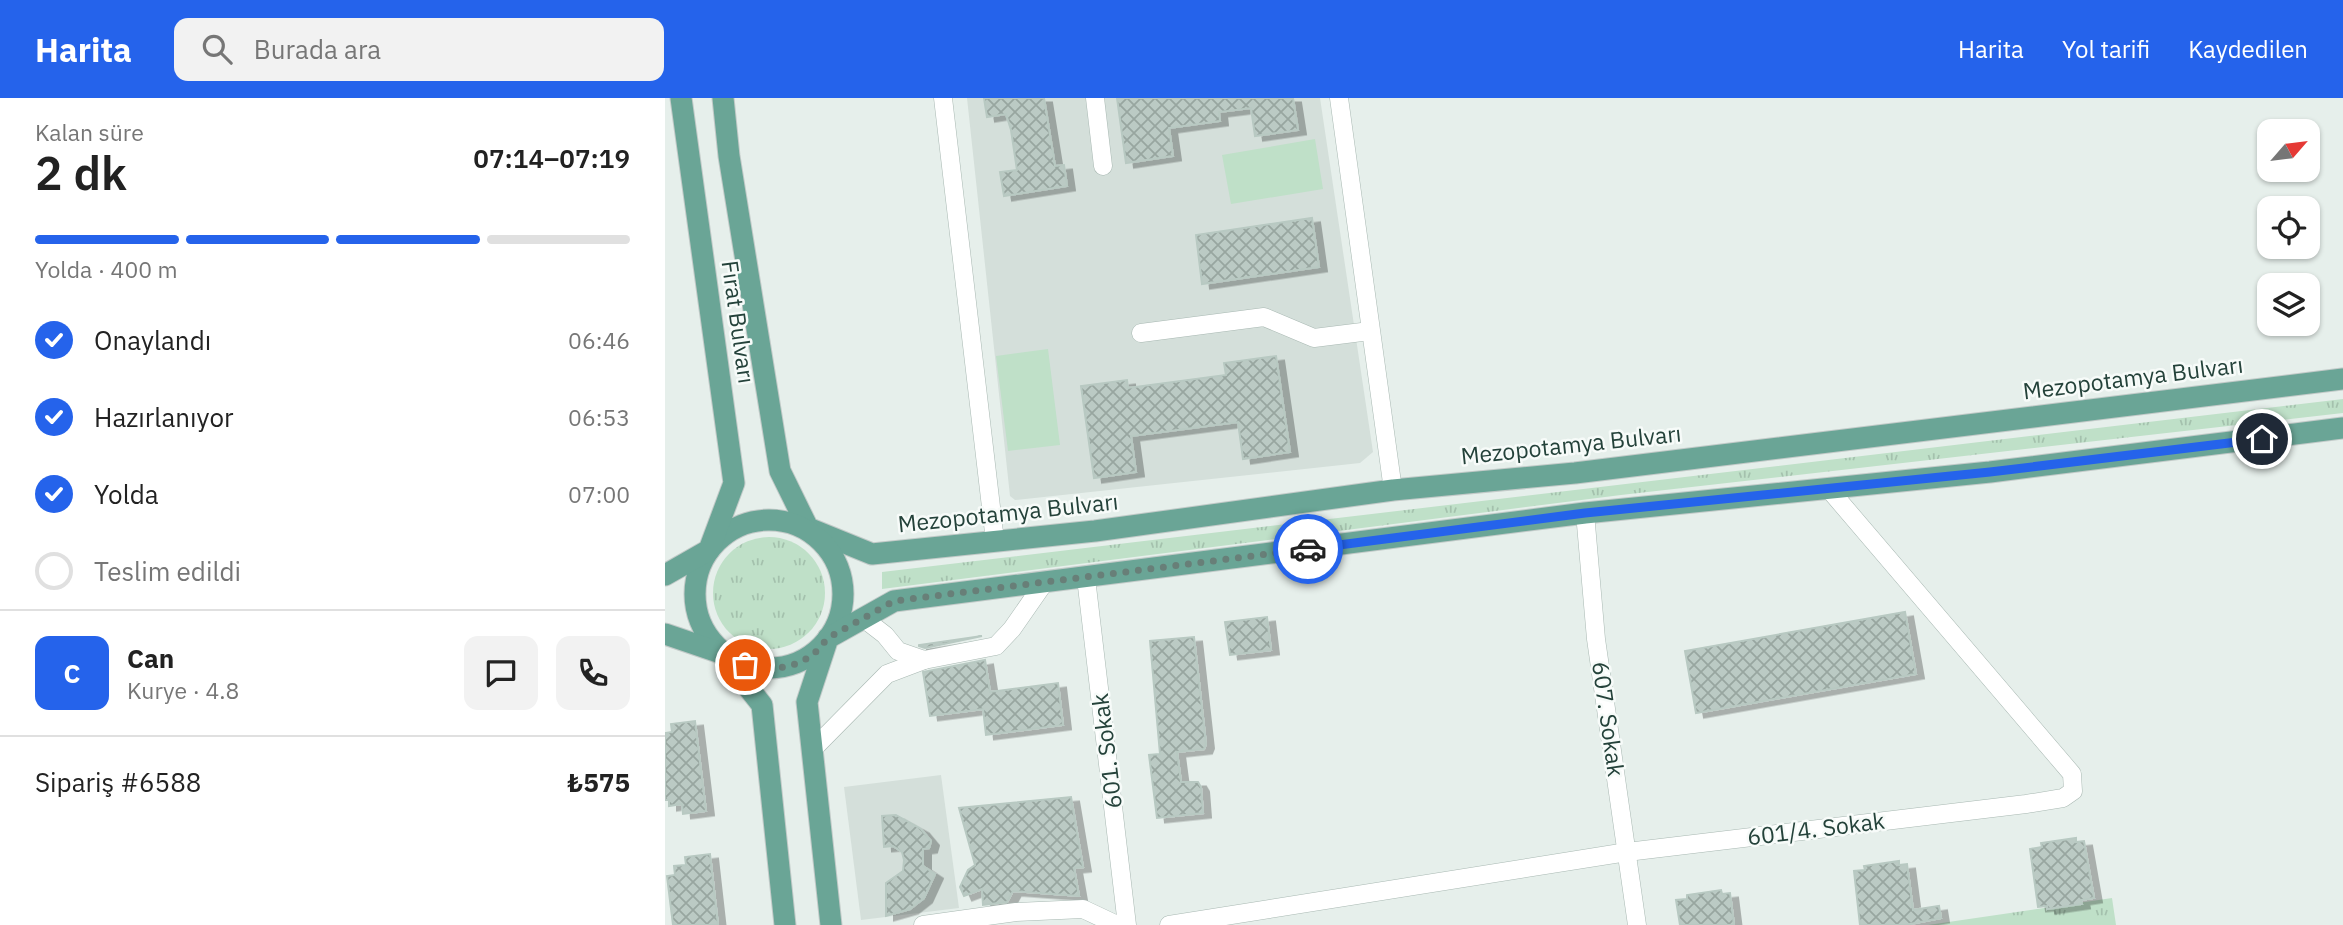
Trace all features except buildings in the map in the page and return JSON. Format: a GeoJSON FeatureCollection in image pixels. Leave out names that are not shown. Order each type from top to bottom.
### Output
{"type":"FeatureCollection","features":[{"type":"Feature","properties":{"kind":"main road","name":"Fırat Bulvarı"},"geometry":{"type":"LineString","coordinates":[[681,98],[734,483],[709,550]]}},
{"type":"Feature","properties":{"kind":"main road","name":"Fırat Bulvarı"},"geometry":{"type":"LineString","coordinates":[[723,98],[729,156],[780,471],[808,528]]}},
{"type":"Feature","properties":{"kind":"main road","name":"Mezopotamya Bulvarı"},"geometry":{"type":"LineString","coordinates":[[808,528],[872,554],[1095,531],[1393,490],[1575,473],[2343,379]]}},
{"type":"Feature","properties":{"kind":"main road"},"geometry":{"type":"LineString","coordinates":[[665,634],[722,653],[745,665],[768,669],[791,666],[812,656],[828,638],[894,601],[1585,513],[1990,472],[2343,429]]}},
{"type":"Feature","properties":{"kind":"main road"},"geometry":{"type":"LineString","coordinates":[[785,925],[762,705],[708,638],[698,617],[694,594],[698,571],[709,550],[724,534],[743,524],[765,519],[808,528],[827,547],[839,568],[841,580],[843,593],[840,617],[828,638],[807,702],[831,925]]}},
{"type":"Feature","properties":{"kind":"main road"},"geometry":{"type":"LineString","coordinates":[[665,575],[709,550]]}},
{"type":"Feature","properties":{"kind":"street"},"geometry":{"type":"LineString","coordinates":[[943,98],[995,541]]}},
{"type":"Feature","properties":{"kind":"street"},"geometry":{"type":"LineString","coordinates":[[1095,98],[1103,166]]}},
{"type":"Feature","properties":{"kind":"street"},"geometry":{"type":"LineString","coordinates":[[1339,98],[1393,490]]}},
{"type":"Feature","properties":{"kind":"street"},"geometry":{"type":"LineString","coordinates":[[1141,333],[1264,317],[1314,338],[1370,331]]}},
{"type":"Feature","properties":{"kind":"street","name":"601/4. Sokak"},"geometry":{"type":"LineString","coordinates":[[1169,925],[1627,852],[2026,804],[2063,798],[2073,791],[2072,775],[1828,488]]}},
{"type":"Feature","properties":{"kind":"street","name":"607. Sokak"},"geometry":{"type":"LineString","coordinates":[[1585,513],[1596,639],[1637,925]]}},
{"type":"Feature","properties":{"kind":"street","name":"601. Sokak"},"geometry":{"type":"LineString","coordinates":[[1086,578],[1127,925]]}},
{"type":"Feature","properties":{"kind":"street"},"geometry":{"type":"LineString","coordinates":[[812,750],[887,674],[924,660],[996,646],[1012,629],[1044,583]]}},
{"type":"Feature","properties":{"kind":"street"},"geometry":{"type":"LineString","coordinates":[[863,618],[885,635],[898,651],[924,660]]}},
{"type":"Feature","properties":{"kind":"street"},"geometry":{"type":"LineString","coordinates":[[923,925],[1016,912],[1083,909],[1117,925]]}},
{"type":"Feature","properties":{"kind":"shaded area"},"geometry":{"type":"Polygon","coordinates":[[[967,98],[1320,98],[1373,452],[1360,463],[1015,500],[1010,496],[967,98]]]}},
{"type":"Feature","properties":{"kind":"shaded area"},"geometry":{"type":"Polygon","coordinates":[[[941,775],[959,908],[861,920],[844,787],[941,775]]]}},
{"type":"Feature","properties":{"kind":"green space"},"geometry":{"type":"Polygon","coordinates":[[[1315,139],[1323,189],[1231,204],[1222,155],[1315,139]]]}},
{"type":"Feature","properties":{"kind":"green space"},"geometry":{"type":"Polygon","coordinates":[[[1048,349],[1060,445],[1008,451],[996,356],[1048,349]]]}},
{"type":"Feature","properties":{"kind":"green space"},"geometry":{"type":"Polygon","coordinates":[[[2343,399],[2343,413],[1621,495],[882,589],[882,572],[2343,399]]]}},
{"type":"Feature","properties":{"kind":"green space"},"geometry":{"type":"Polygon","coordinates":[[[769,537],[790,542],[808,554],[820,572],[825,593],[820,614],[808,632],[790,644],[769,649],[748,644],[730,632],[718,614],[713,593],[718,572],[730,554],[748,542],[769,537]]]}},
{"type":"Feature","properties":{"kind":"green space"},"geometry":{"type":"Polygon","coordinates":[[[2112,898],[2116,925],[1928,925],[2112,898]]]}},
{"type":"Feature","properties":{"kind":"way so far"},"geometry":{"type":"LineString","coordinates":[[745,665],[768,669],[791,666],[812,656],[828,638],[894,601],[1308,549]]}},
{"type":"Feature","properties":{"kind":"route"},"geometry":{"type":"LineString","coordinates":[[1308,549],[1585,513],[1990,472],[2262,439]]}}]}
